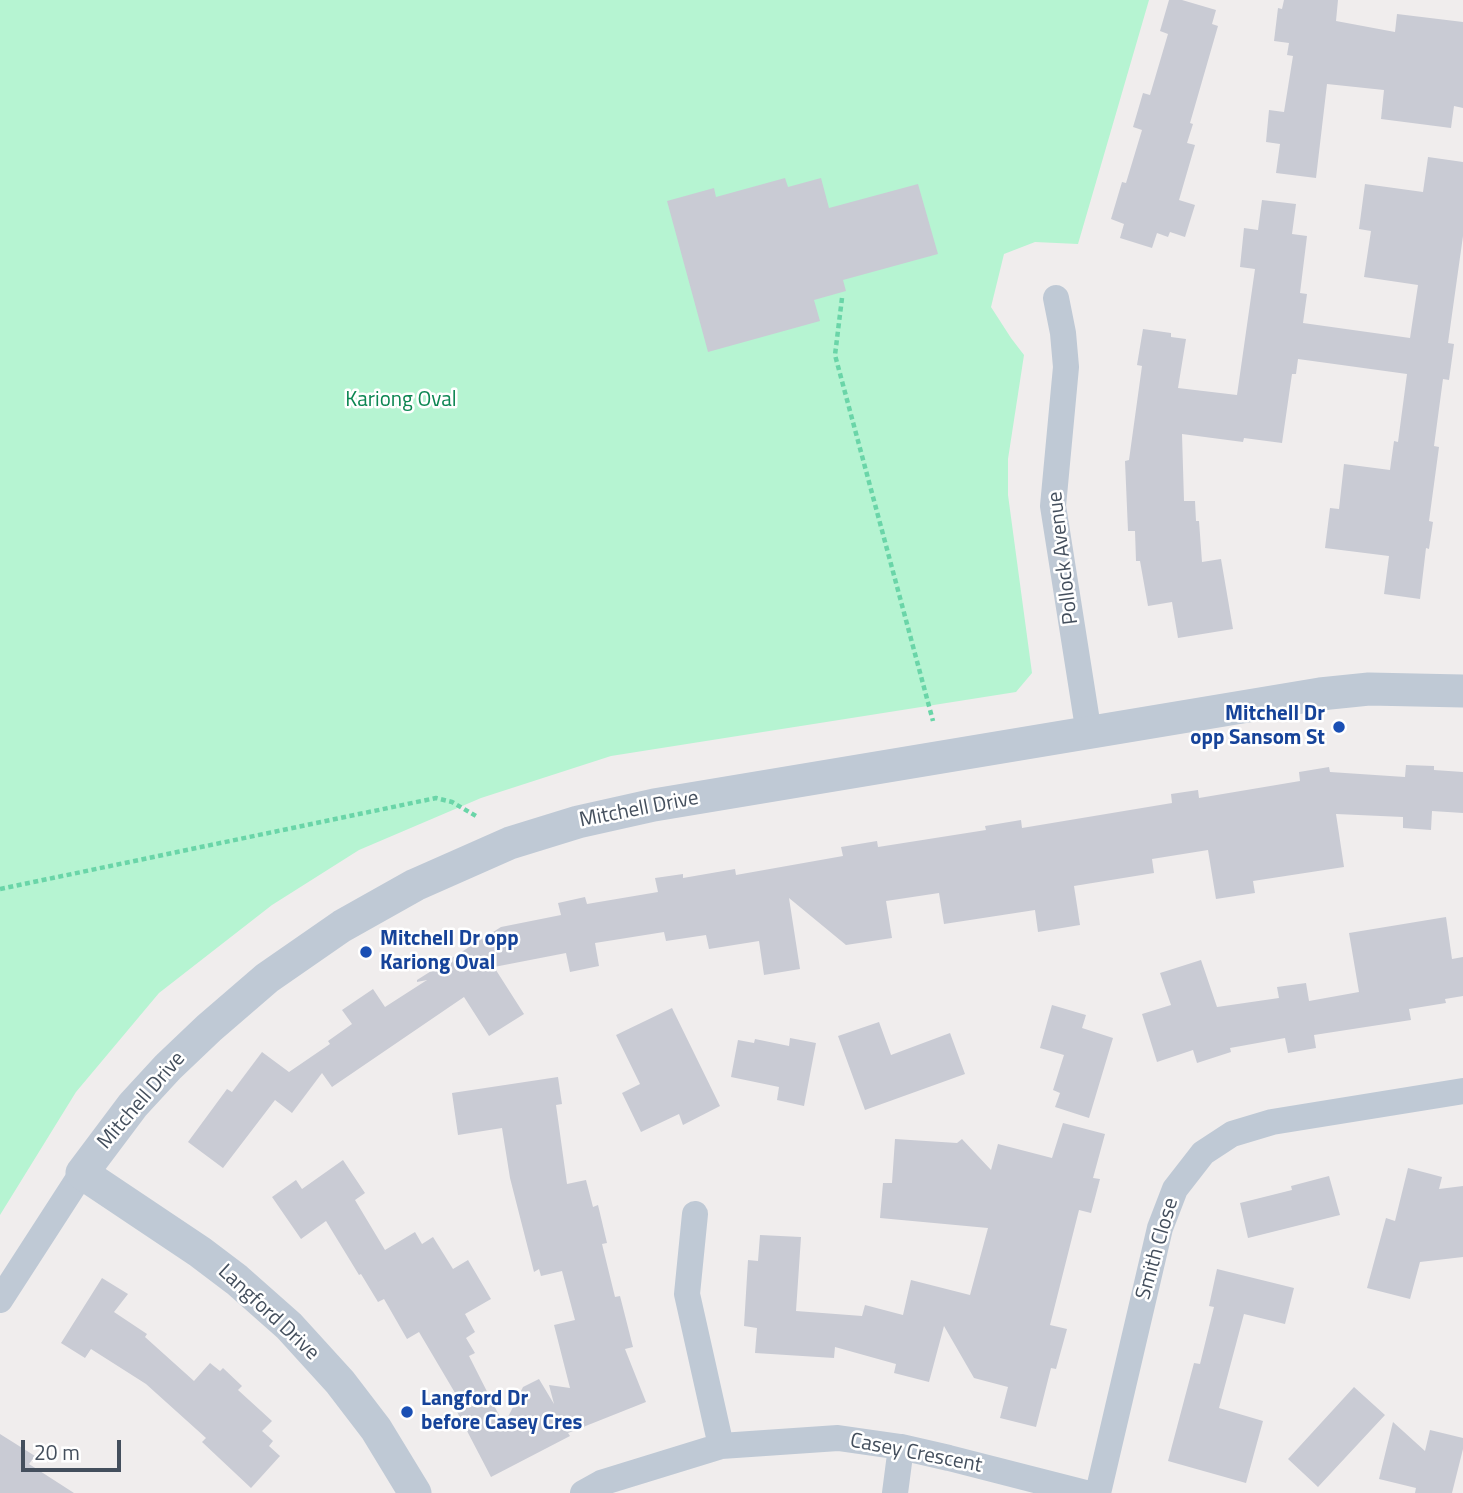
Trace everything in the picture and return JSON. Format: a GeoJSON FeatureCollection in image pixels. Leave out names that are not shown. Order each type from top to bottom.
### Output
{"type":"FeatureCollection","features":[{"type":"Feature","properties":{"kind":"street","name":"Pollock Avenue"},"geometry":{"type":"LineString","coordinates":[[1056,298],[1066,367],[1054,506],[1089,734]]}},
{"type":"Feature","properties":{"kind":"street","name":"Mitchell Drive"},"geometry":{"type":"LineString","coordinates":[[0,1300],[82,1173],[134,1105],[168,1067],[247,995],[342,926],[415,885],[510,843],[578,822],[641,807],[1320,694],[1369,689],[1463,691]]}},
{"type":"Feature","properties":{"kind":"street","name":"Smith Close"},"geometry":{"type":"LineString","coordinates":[[1098,1493],[1160,1228],[1175,1189],[1203,1153],[1232,1134],[1272,1122],[1463,1091]]}},
{"type":"Feature","properties":{"kind":"street","name":"Langford Drive"},"geometry":{"type":"LineString","coordinates":[[82,1173],[200,1252],[237,1280],[289,1326],[340,1382],[376,1429],[415,1493]]}},
{"type":"Feature","properties":{"kind":"street"},"geometry":{"type":"LineString","coordinates":[[695,1214],[687,1294],[721,1446]]}},
{"type":"Feature","properties":{"kind":"street","name":"Casey Crescent"},"geometry":{"type":"LineString","coordinates":[[583,1493],[601,1483],[721,1446],[838,1438],[901,1447],[1086,1493]]}},
{"type":"Feature","properties":{"kind":"street"},"geometry":{"type":"LineString","coordinates":[[895,1493],[901,1447]]}},
{"type":"Feature","properties":{"kind":"path"},"geometry":{"type":"LineString","coordinates":[[842,298],[835,355],[933,722]]}},
{"type":"Feature","properties":{"kind":"path"},"geometry":{"type":"LineString","coordinates":[[0,889],[436,798],[452,802],[476,816]]}},
{"type":"Feature","properties":{"kind":"green space","name":"Kariong Oval"},"geometry":{"type":"Polygon","coordinates":[[[0,0],[1149,0],[1078,244],[1035,242],[1004,254],[991,307],[1024,355],[1008,459],[1008,495],[1032,673],[1016,692],[611,756],[481,798],[359,850],[272,905],[159,993],[76,1092],[0,1215],[0,0]]]}},
{"type":"Feature","properties":{"kind":"building"},"geometry":{"type":"Polygon","coordinates":[[[1169,0],[1182,0],[1216,10],[1212,24],[1218,26],[1190,123],[1193,124],[1187,143],[1195,145],[1179,200],[1195,205],[1185,237],[1170,232],[1168,237],[1157,233],[1152,248],[1120,238],[1124,224],[1111,219],[1122,182],[1126,183],[1142,130],[1133,127],[1143,93],[1150,95],[1168,34],[1160,31],[1169,0]]]}},
{"type":"Feature","properties":{"kind":"building"},"geometry":{"type":"Polygon","coordinates":[[[1284,0],[1338,0],[1336,21],[1395,32],[1397,14],[1463,22],[1463,108],[1454,106],[1451,128],[1381,119],[1384,90],[1327,84],[1316,178],[1276,173],[1280,144],[1266,142],[1269,110],[1284,112],[1293,56],[1287,55],[1289,43],[1274,41],[1278,8],[1282,9],[1284,0]]]}},
{"type":"Feature","properties":{"kind":"building"},"geometry":{"type":"Polygon","coordinates":[[[1428,157],[1463,162],[1463,236],[1448,343],[1454,344],[1449,380],[1443,379],[1434,446],[1439,447],[1429,521],[1433,522],[1429,549],[1426,548],[1420,599],[1384,594],[1389,556],[1325,548],[1330,508],[1339,509],[1344,464],[1390,470],[1394,441],[1398,442],[1407,374],[1298,359],[1296,374],[1292,374],[1282,443],[1244,438],[1243,442],[1182,434],[1184,501],[1195,501],[1202,562],[1221,559],[1233,629],[1178,638],[1172,602],[1148,606],[1140,561],[1136,561],[1135,531],[1128,531],[1125,461],[1129,460],[1142,366],[1137,365],[1143,329],[1171,333],[1171,337],[1186,339],[1178,388],[1237,395],[1255,269],[1240,267],[1244,228],[1258,230],[1262,200],[1296,204],[1292,234],[1307,236],[1300,293],[1307,294],[1303,323],[1410,338],[1418,285],[1364,277],[1371,231],[1359,229],[1365,184],[1423,192],[1428,157]]]}},
{"type":"Feature","properties":{"kind":"building"},"geometry":{"type":"Polygon","coordinates":[[[785,178],[788,187],[821,178],[829,208],[918,184],[938,254],[843,280],[846,291],[814,300],[820,321],[708,352],[667,201],[714,188],[716,197],[785,178]]]}},
{"type":"Feature","properties":{"kind":"building"},"geometry":{"type":"Polygon","coordinates":[[[1406,765],[1434,766],[1434,770],[1463,772],[1463,813],[1432,811],[1431,830],[1403,828],[1403,817],[1336,814],[1344,867],[1253,881],[1255,893],[1216,899],[1208,850],[1152,859],[1154,873],[1074,886],[1080,925],[1038,932],[1035,910],[944,924],[939,893],[886,901],[892,938],[846,945],[789,898],[800,969],[764,975],[759,941],[709,949],[706,935],[666,941],[664,932],[595,943],[599,966],[570,972],[566,953],[494,967],[524,1014],[489,1036],[464,997],[332,1087],[322,1073],[292,1113],[275,1100],[223,1168],[188,1142],[227,1089],[232,1092],[262,1052],[289,1072],[330,1044],[328,1041],[352,1024],[342,1010],[373,989],[385,1007],[427,980],[417,980],[501,927],[561,915],[558,903],[585,897],[587,904],[658,892],[655,878],[683,874],[683,878],[735,869],[736,875],[843,856],[841,847],[877,841],[878,847],[986,830],[985,826],[1021,820],[1022,828],[1172,803],[1171,794],[1198,790],[1199,798],[1300,781],[1299,772],[1329,767],[1330,772],[1405,777],[1406,765]]]}},
{"type":"Feature","properties":{"kind":"building"},"geometry":{"type":"Polygon","coordinates":[[[1446,917],[1452,959],[1463,957],[1463,996],[1445,999],[1446,1003],[1409,1009],[1411,1020],[1314,1035],[1316,1048],[1288,1053],[1285,1038],[1230,1048],[1231,1052],[1197,1063],[1193,1050],[1157,1062],[1142,1014],[1171,1005],[1160,973],[1201,960],[1217,1007],[1279,998],[1277,987],[1306,983],[1309,1001],[1359,992],[1349,933],[1446,917]]]}},
{"type":"Feature","properties":{"kind":"building"},"geometry":{"type":"Polygon","coordinates":[[[1052,1005],[1086,1015],[1082,1028],[1113,1038],[1089,1118],[1055,1107],[1060,1093],[1053,1090],[1064,1055],[1040,1048],[1052,1005]]]}},
{"type":"Feature","properties":{"kind":"building"},"geometry":{"type":"Polygon","coordinates":[[[672,1008],[720,1106],[683,1125],[679,1114],[641,1132],[622,1093],[640,1084],[616,1035],[672,1008]]]}},
{"type":"Feature","properties":{"kind":"building"},"geometry":{"type":"Polygon","coordinates":[[[879,1022],[891,1055],[950,1033],[965,1074],[865,1110],[838,1036],[879,1022]]]}},
{"type":"Feature","properties":{"kind":"building"},"geometry":{"type":"Polygon","coordinates":[[[790,1038],[816,1043],[804,1106],[777,1100],[779,1087],[731,1077],[738,1040],[754,1043],[755,1039],[789,1046],[790,1038]]]}},
{"type":"Feature","properties":{"kind":"building"},"geometry":{"type":"Polygon","coordinates":[[[558,1077],[562,1104],[556,1105],[567,1184],[586,1180],[593,1207],[598,1205],[607,1243],[602,1244],[615,1297],[620,1296],[633,1347],[625,1349],[646,1402],[568,1433],[570,1436],[491,1477],[454,1406],[461,1403],[419,1332],[407,1339],[384,1299],[378,1302],[326,1221],[301,1239],[272,1197],[296,1180],[302,1189],[343,1160],[365,1193],[355,1200],[385,1250],[415,1232],[422,1244],[433,1237],[453,1269],[468,1260],[491,1299],[465,1314],[475,1332],[466,1338],[475,1353],[469,1356],[504,1425],[523,1387],[539,1379],[554,1404],[549,1385],[570,1388],[554,1325],[575,1320],[562,1271],[541,1276],[539,1269],[534,1272],[510,1178],[502,1128],[458,1135],[452,1093],[558,1077]]]}},
{"type":"Feature","properties":{"kind":"building"},"geometry":{"type":"Polygon","coordinates":[[[1063,1123],[1105,1134],[1093,1178],[1100,1179],[1091,1213],[1079,1210],[1050,1325],[1067,1329],[1056,1369],[1051,1368],[1036,1427],[1000,1418],[1008,1387],[974,1378],[944,1326],[929,1382],[894,1373],[896,1364],[835,1347],[834,1358],[755,1353],[757,1328],[744,1326],[748,1260],[758,1261],[760,1235],[801,1237],[796,1311],[862,1316],[865,1305],[903,1315],[911,1280],[970,1295],[988,1228],[880,1218],[883,1183],[892,1183],[895,1139],[957,1143],[962,1139],[991,1170],[998,1144],[1052,1158],[1063,1123]]]}},
{"type":"Feature","properties":{"kind":"building"},"geometry":{"type":"Polygon","coordinates":[[[1408,1168],[1442,1177],[1439,1189],[1463,1186],[1463,1257],[1420,1262],[1410,1299],[1367,1288],[1386,1218],[1395,1221],[1408,1168]]]}},
{"type":"Feature","properties":{"kind":"building"},"geometry":{"type":"Polygon","coordinates":[[[1329,1176],[1340,1215],[1248,1238],[1240,1203],[1292,1190],[1291,1186],[1329,1176]]]}},
{"type":"Feature","properties":{"kind":"building"},"geometry":{"type":"Polygon","coordinates":[[[1217,1269],[1294,1288],[1285,1324],[1244,1314],[1219,1408],[1263,1421],[1246,1483],[1168,1461],[1194,1363],[1200,1364],[1214,1307],[1209,1306],[1217,1269]]]}},
{"type":"Feature","properties":{"kind":"building"},"geometry":{"type":"Polygon","coordinates":[[[102,1278],[128,1294],[114,1312],[147,1334],[145,1337],[194,1381],[210,1363],[220,1371],[223,1368],[242,1386],[238,1390],[272,1421],[262,1431],[273,1441],[269,1446],[280,1456],[251,1488],[202,1442],[206,1438],[146,1384],[91,1349],[85,1358],[61,1343],[102,1278]]]}},
{"type":"Feature","properties":{"kind":"building"},"geometry":{"type":"Polygon","coordinates":[[[1354,1387],[1385,1415],[1318,1487],[1288,1459],[1354,1387]]]}},
{"type":"Feature","properties":{"kind":"building"},"geometry":{"type":"Polygon","coordinates":[[[1393,1422],[1425,1451],[1430,1430],[1463,1438],[1463,1449],[1452,1493],[1415,1493],[1416,1488],[1379,1479],[1393,1422]]]}},
{"type":"Feature","properties":{"kind":"building"},"geometry":{"type":"Polygon","coordinates":[[[0,1434],[35,1456],[29,1464],[74,1493],[0,1493],[0,1434]]]}},
{"type":"Feature","properties":{"kind":"place","name":"Mitchell Dr opp Sansom St"},"geometry":{"type":"Point","coordinates":[1339,727]}},
{"type":"Feature","properties":{"kind":"place","name":"Mitchell Dr opp Kariong Oval"},"geometry":{"type":"Point","coordinates":[366,952]}},
{"type":"Feature","properties":{"kind":"place","name":"Langford Dr before Casey Cres"},"geometry":{"type":"Point","coordinates":[407,1412]}}]}
